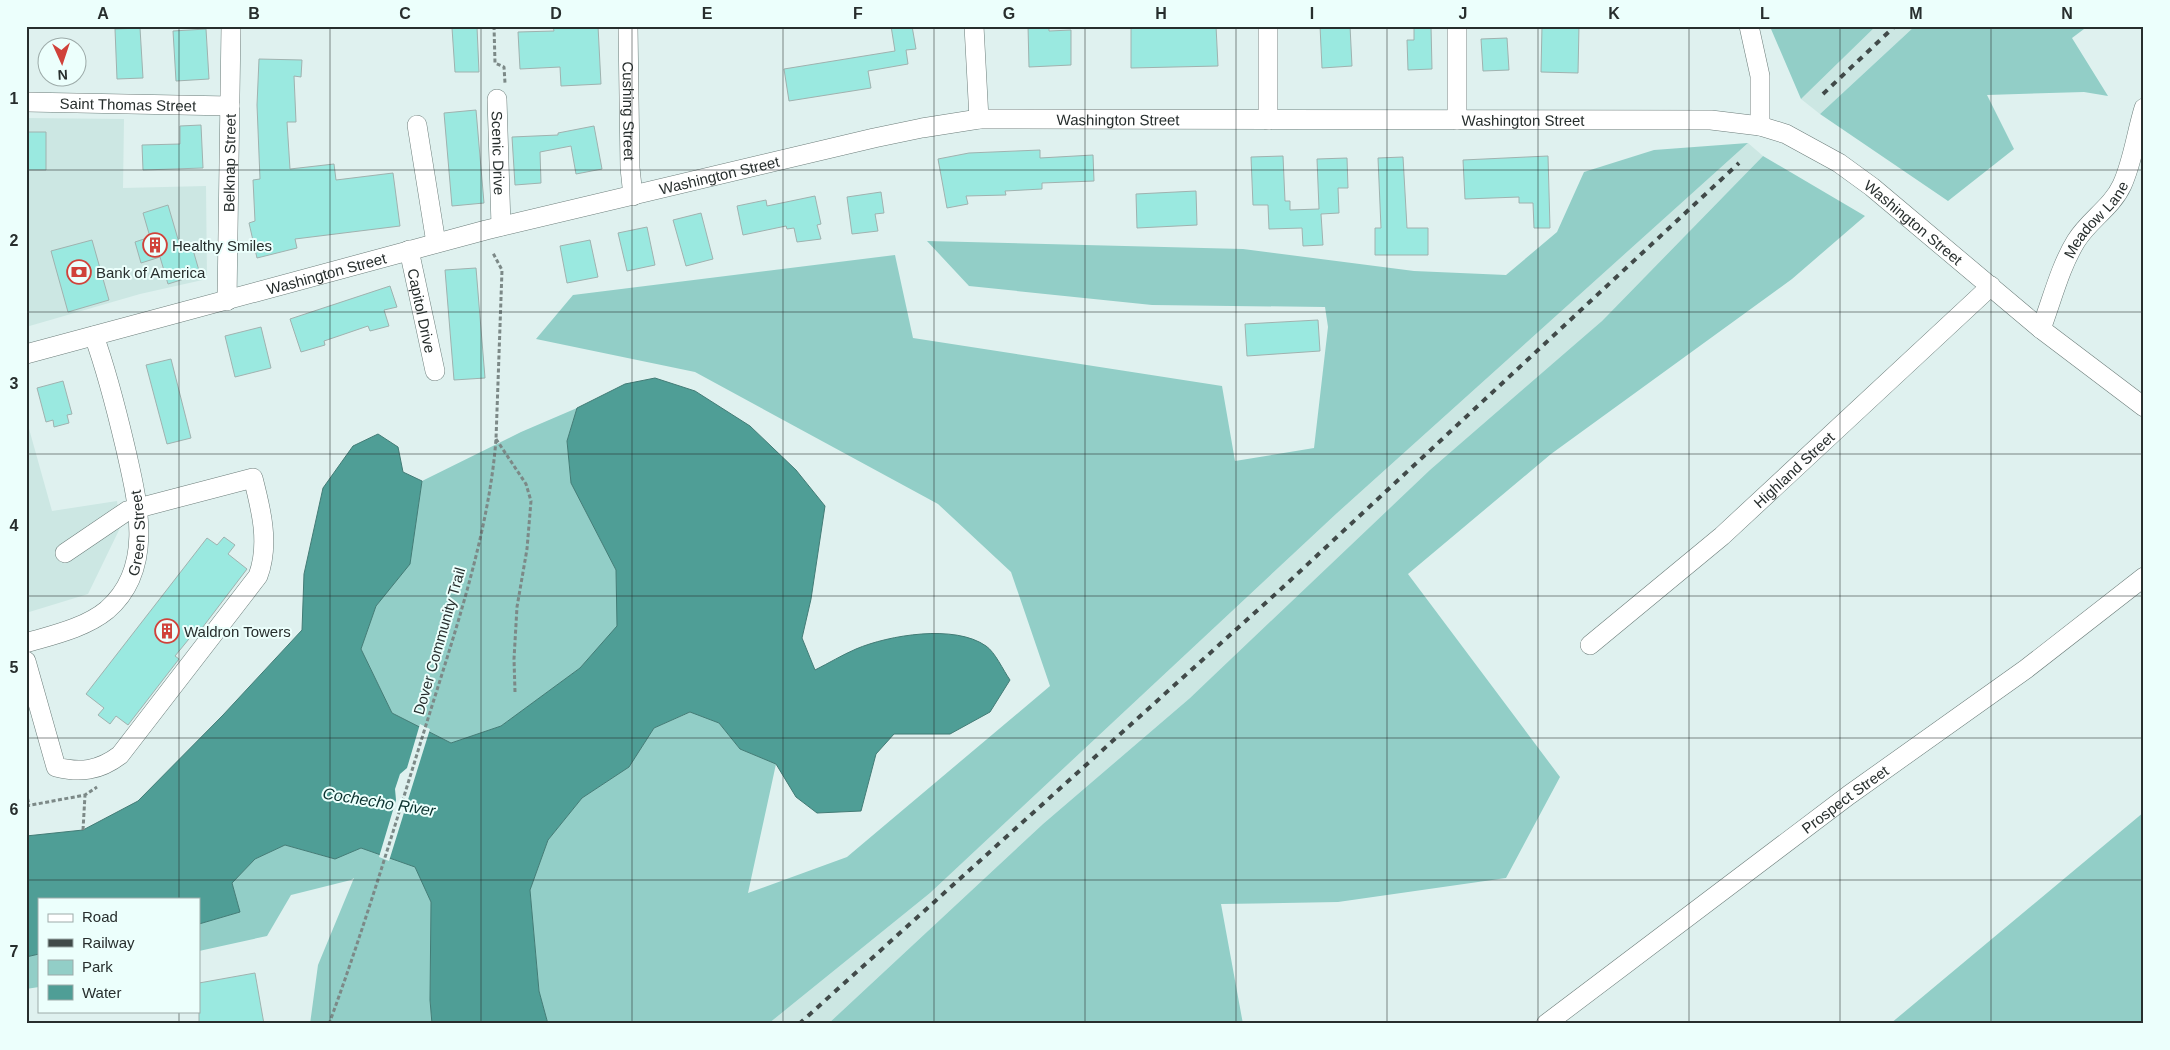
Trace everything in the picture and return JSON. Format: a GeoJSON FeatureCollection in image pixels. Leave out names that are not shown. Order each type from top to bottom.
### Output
{"type":"FeatureCollection","features":[{"type":"Feature","properties":{"kind":"street","name":"Belknap Street"},"geometry":{"type":"LineString","coordinates":[[227,301],[231,26]]}},
{"type":"Feature","properties":{"kind":"street","name":"Cushing Street"},"geometry":{"type":"LineString","coordinates":[[628,26],[630,168],[633,196]]}},
{"type":"Feature","properties":{"kind":"street"},"geometry":{"type":"LineString","coordinates":[[974,26],[979,119]]}},
{"type":"Feature","properties":{"kind":"street"},"geometry":{"type":"LineString","coordinates":[[1268,26],[1268,120]]}},
{"type":"Feature","properties":{"kind":"street"},"geometry":{"type":"LineString","coordinates":[[1457,26],[1457,120]]}},
{"type":"Feature","properties":{"kind":"street"},"geometry":{"type":"LineString","coordinates":[[1749,26],[1760,76],[1760,126]]}},
{"type":"Feature","properties":{"kind":"street","name":"Scenic Drive"},"geometry":{"type":"LineString","coordinates":[[496,99],[501,226]]}},
{"type":"Feature","properties":{"kind":"street","name":"Saint Thomas Street"},"geometry":{"type":"LineString","coordinates":[[26,102],[230,106]]}},
{"type":"Feature","properties":{"kind":"street","name":"Meadow Lane"},"geometry":{"type":"LineString","coordinates":[[2041,329],[2075,242],[2085,228],[2113,200],[2121,187],[2129,166],[2144,108]]}},
{"type":"Feature","properties":{"kind":"street","name":"Washington Street"},"geometry":{"type":"LineString","coordinates":[[26,354],[501,226],[874,138],[979,119],[1712,120],[1736,121],[1786,134],[1839,163],[1872,187],[2041,329],[2144,407]]}},
{"type":"Feature","properties":{"kind":"street"},"geometry":{"type":"LineString","coordinates":[[417,125],[436,243]]}},
{"type":"Feature","properties":{"kind":"street","name":"Capitol Drive"},"geometry":{"type":"LineString","coordinates":[[410,250],[435,371]]}},
{"type":"Feature","properties":{"kind":"street","name":"Highland Street"},"geometry":{"type":"LineString","coordinates":[[1590,645],[1722,536],[1991,286]]}},
{"type":"Feature","properties":{"kind":"street","name":"Green Street"},"geometry":{"type":"LineString","coordinates":[[26,643],[88,621],[106,610],[124,591],[132,577],[139,544],[140,523],[138,507],[110,386],[94,336]]}},
{"type":"Feature","properties":{"kind":"street"},"geometry":{"type":"LineString","coordinates":[[26,661],[56,767],[72,771],[84,771],[98,768],[111,762],[126,749],[258,576],[262,566],[263,519],[254,478],[126,511],[65,553]]}},
{"type":"Feature","properties":{"kind":"street","name":"Prospect Street"},"geometry":{"type":"LineString","coordinates":[[1546,1024],[1849,795],[2026,669],[2144,577]]}},
{"type":"Feature","properties":{"kind":"path"},"geometry":{"type":"LineString","coordinates":[[494,26],[495,63]]}},
{"type":"Feature","properties":{"kind":"path","name":"Dover Community Trail"},"geometry":{"type":"LineString","coordinates":[[329,1024],[358,946],[454,634],[485,511],[496,439],[502,270],[493,253]]}},
{"type":"Feature","properties":{"kind":"path"},"geometry":{"type":"LineString","coordinates":[[496,439],[526,484],[531,501],[527,549],[517,607],[514,659],[515,692]]}},
{"type":"Feature","properties":{"kind":"path"},"geometry":{"type":"LineString","coordinates":[[26,792],[28,805],[85,795],[102,784],[109,773],[111,762]]}},
{"type":"Feature","properties":{"kind":"path"},"geometry":{"type":"LineString","coordinates":[[83,830],[85,795]]}},
{"type":"Feature","properties":{"kind":"shaded area"},"geometry":{"type":"Polygon","coordinates":[[[1876,26],[1915,26],[1820,114],[1801,99],[1876,26]]]}},
{"type":"Feature","properties":{"kind":"shaded area"},"geometry":{"type":"Polygon","coordinates":[[[26,118],[124,119],[123,188],[206,186],[207,279],[140,294],[26,327],[26,118]]]}},
{"type":"Feature","properties":{"kind":"shaded area"},"geometry":{"type":"Polygon","coordinates":[[[1748,143],[1763,156],[1602,321],[1190,698],[1043,824],[828,1024],[768,1024],[930,893],[1336,514],[1748,143]]]}},
{"type":"Feature","properties":{"kind":"shaded area"},"geometry":{"type":"Polygon","coordinates":[[[26,418],[52,511],[117,501],[120,528],[88,594],[26,613],[26,418]]]}},
{"type":"Feature","properties":{"kind":"green space"},"geometry":{"type":"Polygon","coordinates":[[[1774,26],[1876,26],[1801,99],[1771,29],[1774,26]]]}},
{"type":"Feature","properties":{"kind":"green space"},"geometry":{"type":"Polygon","coordinates":[[[1915,26],[2088,26],[2072,38],[2108,96],[2084,92],[1987,95],[2014,149],[1948,201],[1820,114],[1915,26]]]}},
{"type":"Feature","properties":{"kind":"green space"},"geometry":{"type":"Polygon","coordinates":[[[1748,143],[1336,514],[930,893],[768,1024],[548,1024],[539,991],[530,890],[548,840],[582,798],[629,767],[654,728],[691,712],[719,723],[740,749],[776,764],[748,893],[847,857],[1050,686],[1011,572],[938,504],[695,372],[536,339],[573,295],[895,255],[913,338],[1222,386],[1235,461],[1314,448],[1328,327],[1325,307],[1152,305],[969,286],[927,241],[1243,249],[1414,271],[1506,275],[1557,232],[1584,172],[1654,150],[1748,143]]]}},
{"type":"Feature","properties":{"kind":"green space"},"geometry":{"type":"Polygon","coordinates":[[[1763,156],[1865,216],[1792,279],[1551,454],[1408,574],[1560,777],[1506,878],[1338,902],[1221,904],[1243,1024],[828,1024],[1043,824],[1190,698],[1430,470],[1602,321],[1763,156]]]}},
{"type":"Feature","properties":{"kind":"green space"},"geometry":{"type":"Polygon","coordinates":[[[577,408],[567,441],[571,483],[616,570],[618,626],[580,668],[501,726],[451,743],[392,713],[361,649],[376,606],[410,563],[422,481],[521,432],[577,408]]]}},
{"type":"Feature","properties":{"kind":"green space"},"geometry":{"type":"Polygon","coordinates":[[[2144,812],[2144,1024],[1890,1024],[2144,812]]]}},
{"type":"Feature","properties":{"kind":"green space"},"geometry":{"type":"Polygon","coordinates":[[[285,845],[334,859],[361,848],[416,867],[431,902],[430,1000],[432,1024],[310,1024],[318,965],[354,878],[291,895],[267,936],[200,951],[200,924],[240,912],[232,883],[255,859],[285,845]]]}},
{"type":"Feature","properties":{"kind":"green space"},"geometry":{"type":"Polygon","coordinates":[[[38,954],[38,987],[26,989],[26,957],[38,954]]]}},
{"type":"Feature","properties":{"kind":"water","name":"Cochecho River"},"geometry":{"type":"Polygon","coordinates":[[[655,378],[695,391],[750,426],[796,470],[825,506],[811,599],[802,638],[815,670],[856,649],[886,640],[922,634],[957,635],[973,639],[986,646],[996,657],[1010,680],[990,712],[950,734],[894,734],[876,754],[861,811],[817,813],[796,797],[776,764],[740,749],[719,723],[690,712],[654,728],[629,767],[582,798],[548,840],[530,890],[539,991],[548,1024],[432,1024],[430,1000],[431,902],[415,867],[361,848],[335,859],[285,845],[255,859],[232,883],[240,912],[200,924],[200,898],[38,898],[38,954],[26,957],[26,836],[83,830],[138,801],[223,715],[302,630],[304,574],[323,488],[353,446],[378,434],[398,447],[403,472],[422,481],[410,564],[376,606],[361,649],[392,713],[451,743],[501,726],[580,668],[617,626],[616,570],[571,483],[567,441],[577,408],[625,384],[655,378]]]}},
{"type":"Feature","properties":{"kind":"pier"},"geometry":{"type":"Polygon","coordinates":[[[420,724],[430,729],[389,861],[379,857],[396,800],[395,789],[400,774],[407,768],[420,724]]]}},
{"type":"Feature","properties":{"kind":"building"},"geometry":{"type":"Polygon","coordinates":[[[553,26],[598,26],[601,84],[561,86],[560,67],[520,69],[518,32],[554,31],[553,26]]]}},
{"type":"Feature","properties":{"kind":"building"},"geometry":{"type":"Polygon","coordinates":[[[891,26],[912,26],[916,49],[906,50],[908,64],[868,71],[871,88],[789,101],[784,69],[895,51],[891,26]]]}},
{"type":"Feature","properties":{"kind":"building"},"geometry":{"type":"Polygon","coordinates":[[[1028,26],[1049,26],[1049,31],[1071,30],[1071,65],[1029,67],[1028,26]]]}},
{"type":"Feature","properties":{"kind":"building"},"geometry":{"type":"Polygon","coordinates":[[[1131,26],[1216,26],[1218,66],[1131,68],[1131,26]]]}},
{"type":"Feature","properties":{"kind":"building"},"geometry":{"type":"Polygon","coordinates":[[[1320,26],[1350,26],[1352,66],[1322,68],[1320,26]]]}},
{"type":"Feature","properties":{"kind":"building"},"geometry":{"type":"Polygon","coordinates":[[[1414,26],[1431,26],[1432,69],[1408,70],[1407,40],[1414,40],[1414,26]]]}},
{"type":"Feature","properties":{"kind":"building"},"geometry":{"type":"Polygon","coordinates":[[[1542,26],[1579,26],[1578,73],[1541,72],[1542,26]]]}},
{"type":"Feature","properties":{"kind":"building"},"geometry":{"type":"Polygon","coordinates":[[[477,27],[479,72],[455,72],[452,28],[477,27]]]}},
{"type":"Feature","properties":{"kind":"building"},"geometry":{"type":"Polygon","coordinates":[[[140,28],[143,78],[117,79],[115,29],[140,28]]]}},
{"type":"Feature","properties":{"kind":"building"},"geometry":{"type":"Polygon","coordinates":[[[206,29],[209,79],[176,81],[173,31],[206,29]]]}},
{"type":"Feature","properties":{"kind":"building"},"geometry":{"type":"Polygon","coordinates":[[[1507,38],[1509,70],[1483,71],[1481,39],[1507,38]]]}},
{"type":"Feature","properties":{"kind":"building"},"geometry":{"type":"Polygon","coordinates":[[[259,59],[302,60],[301,77],[294,76],[296,122],[287,122],[290,169],[334,164],[336,180],[393,173],[400,226],[295,239],[297,248],[257,258],[249,223],[255,221],[253,180],[260,179],[257,105],[259,59]]]}},
{"type":"Feature","properties":{"kind":"building"},"geometry":{"type":"Polygon","coordinates":[[[476,110],[484,203],[452,206],[444,113],[476,110]]]}},
{"type":"Feature","properties":{"kind":"building"},"geometry":{"type":"Polygon","coordinates":[[[201,125],[203,168],[143,170],[142,145],[180,144],[180,126],[201,125]]]}},
{"type":"Feature","properties":{"kind":"building"},"geometry":{"type":"Polygon","coordinates":[[[594,126],[602,169],[576,174],[571,146],[540,152],[541,183],[515,185],[512,137],[558,135],[558,133],[594,126]]]}},
{"type":"Feature","properties":{"kind":"building"},"geometry":{"type":"Polygon","coordinates":[[[26,132],[46,132],[46,170],[26,170],[26,132]]]}},
{"type":"Feature","properties":{"kind":"building"},"geometry":{"type":"Polygon","coordinates":[[[1040,150],[1040,158],[1093,155],[1094,181],[1042,183],[1042,189],[1005,191],[1006,195],[966,196],[968,204],[947,208],[938,159],[969,153],[1040,150]]]}},
{"type":"Feature","properties":{"kind":"building"},"geometry":{"type":"Polygon","coordinates":[[[1283,156],[1285,201],[1290,201],[1290,210],[1319,209],[1317,159],[1347,158],[1348,188],[1338,188],[1339,213],[1321,214],[1323,245],[1303,246],[1302,228],[1269,229],[1268,205],[1253,205],[1251,157],[1283,156]]]}},
{"type":"Feature","properties":{"kind":"building"},"geometry":{"type":"Polygon","coordinates":[[[1548,156],[1550,228],[1534,228],[1533,203],[1519,203],[1519,197],[1465,199],[1463,160],[1548,156]]]}},
{"type":"Feature","properties":{"kind":"building"},"geometry":{"type":"Polygon","coordinates":[[[1403,157],[1407,228],[1428,228],[1428,255],[1375,255],[1375,228],[1381,228],[1378,158],[1403,157]]]}},
{"type":"Feature","properties":{"kind":"building"},"geometry":{"type":"Polygon","coordinates":[[[1196,191],[1197,225],[1137,228],[1136,194],[1196,191]]]}},
{"type":"Feature","properties":{"kind":"building"},"geometry":{"type":"Polygon","coordinates":[[[881,192],[884,213],[875,214],[878,231],[852,234],[847,197],[881,192]]]}},
{"type":"Feature","properties":{"kind":"building"},"geometry":{"type":"Polygon","coordinates":[[[815,196],[821,224],[817,225],[821,239],[797,242],[794,228],[787,229],[786,226],[743,235],[737,206],[766,200],[767,206],[815,196]]]}},
{"type":"Feature","properties":{"kind":"building","name":"Healthy Smiles"},"geometry":{"type":"Polygon","coordinates":[[[168,205],[180,246],[191,243],[200,274],[168,284],[160,257],[141,263],[135,242],[150,237],[143,213],[168,205]]]}},
{"type":"Feature","properties":{"kind":"building"},"geometry":{"type":"Polygon","coordinates":[[[701,213],[713,259],[686,266],[673,220],[701,213]]]}},
{"type":"Feature","properties":{"kind":"building"},"geometry":{"type":"Polygon","coordinates":[[[647,227],[655,265],[627,271],[618,233],[647,227]]]}},
{"type":"Feature","properties":{"kind":"building","name":"Bank of America"},"geometry":{"type":"Polygon","coordinates":[[[92,240],[109,300],[68,312],[51,251],[92,240]]]}},
{"type":"Feature","properties":{"kind":"building"},"geometry":{"type":"Polygon","coordinates":[[[590,240],[598,277],[567,283],[560,246],[590,240]]]}},
{"type":"Feature","properties":{"kind":"building"},"geometry":{"type":"Polygon","coordinates":[[[476,268],[485,378],[454,380],[445,270],[476,268]]]}},
{"type":"Feature","properties":{"kind":"building"},"geometry":{"type":"Polygon","coordinates":[[[390,286],[397,307],[384,310],[389,326],[370,331],[368,326],[324,341],[325,345],[301,352],[290,319],[390,286]]]}},
{"type":"Feature","properties":{"kind":"building"},"geometry":{"type":"Polygon","coordinates":[[[1318,320],[1320,351],[1247,356],[1245,324],[1318,320]]]}},
{"type":"Feature","properties":{"kind":"building"},"geometry":{"type":"Polygon","coordinates":[[[261,327],[271,368],[235,377],[225,336],[261,327]]]}},
{"type":"Feature","properties":{"kind":"building"},"geometry":{"type":"Polygon","coordinates":[[[171,359],[191,438],[167,444],[146,365],[171,359]]]}},
{"type":"Feature","properties":{"kind":"building"},"geometry":{"type":"Polygon","coordinates":[[[63,381],[72,414],[67,415],[69,423],[54,427],[53,420],[46,422],[37,388],[63,381]]]}},
{"type":"Feature","properties":{"kind":"building","name":"Waldron Towers"},"geometry":{"type":"Polygon","coordinates":[[[224,537],[235,545],[228,554],[247,569],[196,636],[193,634],[175,656],[179,659],[128,725],[116,716],[110,724],[98,715],[104,708],[86,694],[207,538],[217,545],[224,537]]]}},
{"type":"Feature","properties":{"kind":"building"},"geometry":{"type":"Polygon","coordinates":[[[255,973],[264,1024],[199,1024],[200,983],[255,973]]]}},
{"type":"Feature","properties":{"kind":"railway"},"geometry":{"type":"LineString","coordinates":[[1823,94],[1895,26]]}},
{"type":"Feature","properties":{"kind":"railway"},"geometry":{"type":"LineString","coordinates":[[799,1024],[1281,589],[1739,163]]}},
{"type":"Feature","properties":{"kind":"place","name":"Healthy Smiles"},"geometry":{"type":"Point","coordinates":[155,245]}},
{"type":"Feature","properties":{"kind":"place","name":"Bank of America"},"geometry":{"type":"Point","coordinates":[79,272]}},
{"type":"Feature","properties":{"kind":"place","name":"Waldron Towers"},"geometry":{"type":"Point","coordinates":[167,631]}}]}
